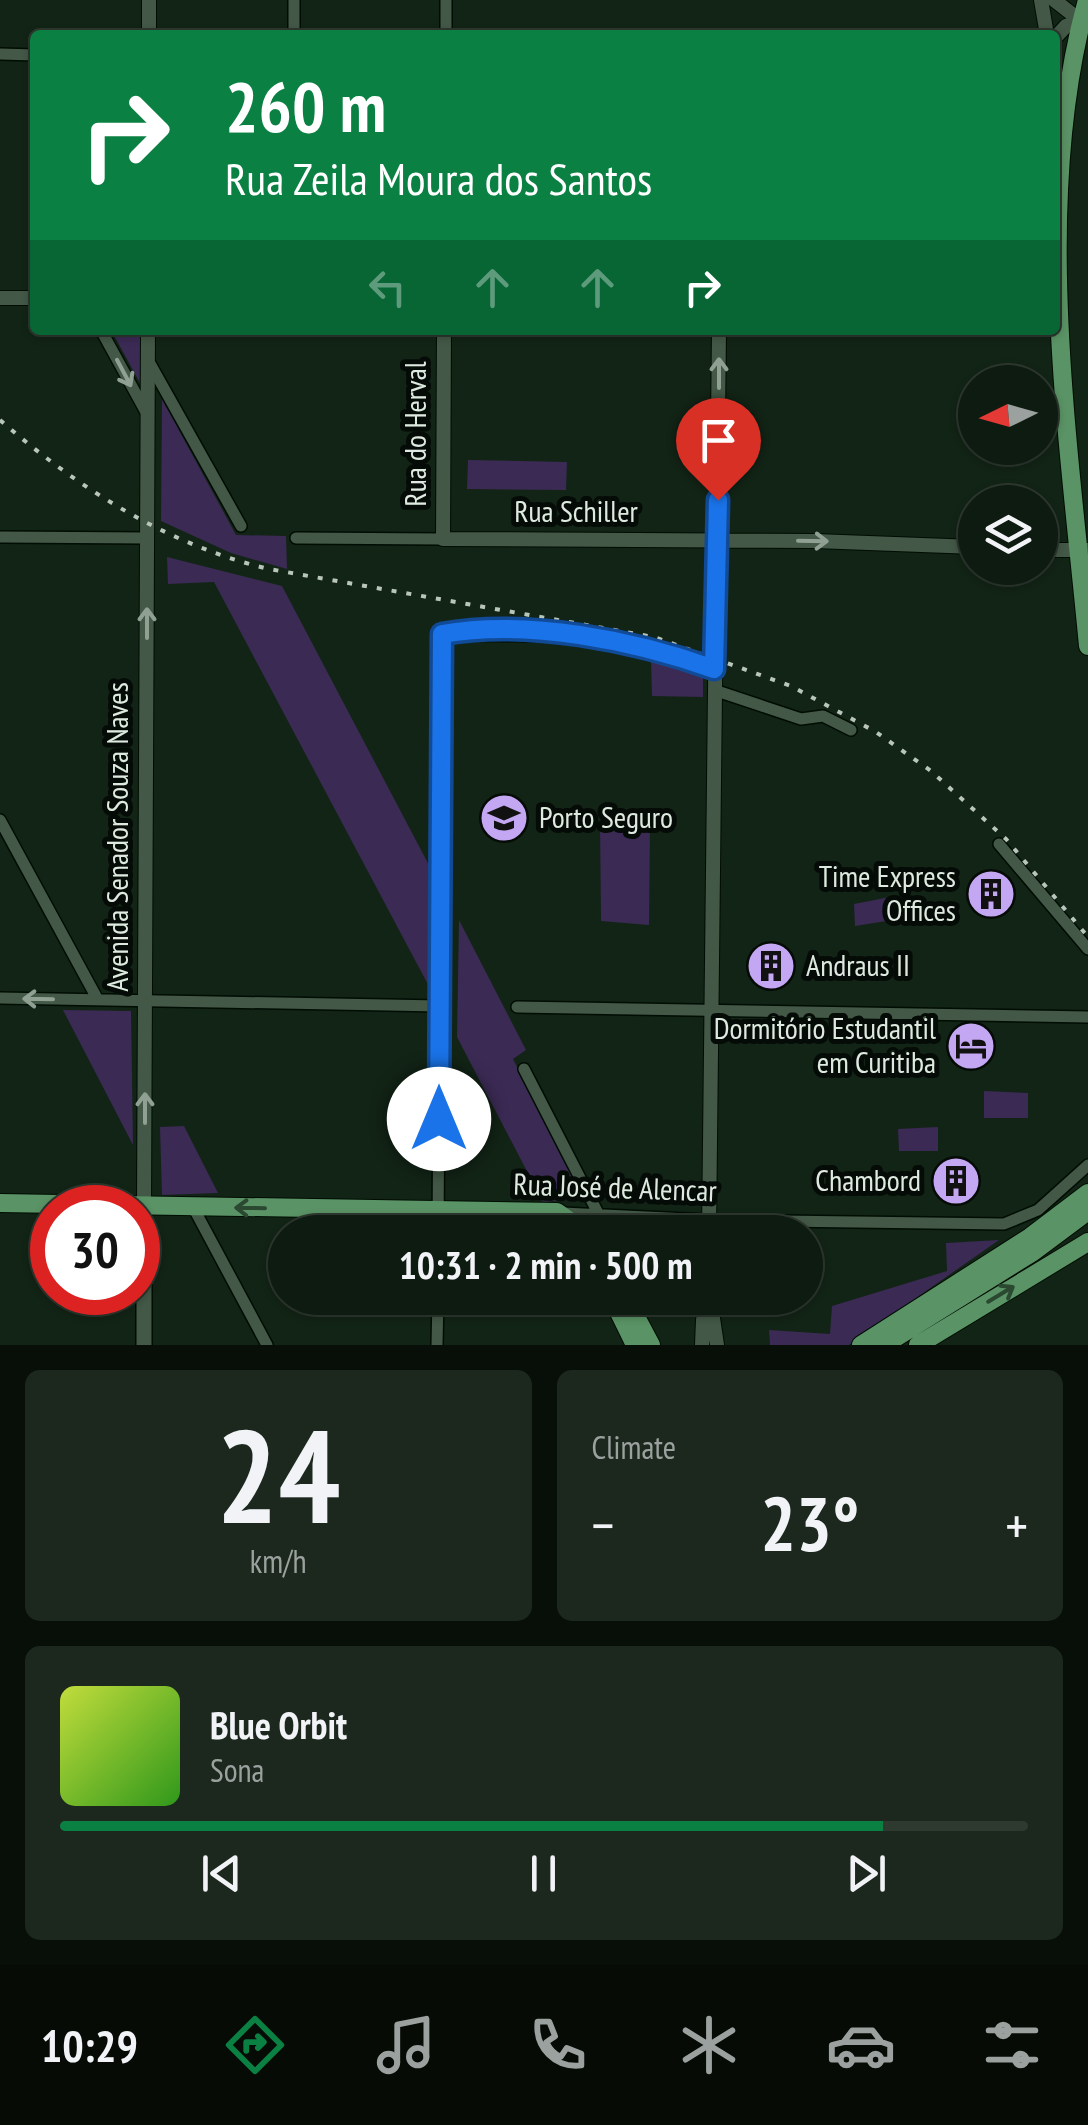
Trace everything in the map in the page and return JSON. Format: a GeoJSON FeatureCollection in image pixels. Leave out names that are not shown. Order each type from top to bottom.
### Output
{"type":"FeatureCollection","features":[{"type":"Feature","properties":{"kind":"main road"},"geometry":{"type":"LineString","coordinates":[[1060,232],[1064,137],[1087,0]]}},
{"type":"Feature","properties":{"kind":"main road"},"geometry":{"type":"LineString","coordinates":[[1060,330],[1084,550],[1088,646]]}},
{"type":"Feature","properties":{"kind":"main road"},"geometry":{"type":"LineString","coordinates":[[884,1345],[1088,1193]]}},
{"type":"Feature","properties":{"kind":"main road","name":"Rua José de Alencar"},"geometry":{"type":"LineString","coordinates":[[0,1203],[30,1204]]}},
{"type":"Feature","properties":{"kind":"main road","name":"Rua José de Alencar"},"geometry":{"type":"LineString","coordinates":[[160,1206],[557,1212]]}},
{"type":"Feature","properties":{"kind":"main road"},"geometry":{"type":"LineString","coordinates":[[860,1345],[1088,1211]]}},
{"type":"Feature","properties":{"kind":"main road"},"geometry":{"type":"LineString","coordinates":[[557,1212],[561,1215]]}},
{"type":"Feature","properties":{"kind":"main road"},"geometry":{"type":"LineString","coordinates":[[918,1345],[1088,1242]]}},
{"type":"Feature","properties":{"kind":"main road","name":"Avenida Senador Souza Naves"},"geometry":{"type":"LineString","coordinates":[[144,1315],[144,1345]]}},
{"type":"Feature","properties":{"kind":"main road"},"geometry":{"type":"LineString","coordinates":[[620,1315],[635,1345]]}},
{"type":"Feature","properties":{"kind":"main road"},"geometry":{"type":"LineString","coordinates":[[635,1315],[652,1345]]}},
{"type":"Feature","properties":{"kind":"street"},"geometry":{"type":"LineString","coordinates":[[149,0],[149,30]]}},
{"type":"Feature","properties":{"kind":"street"},"geometry":{"type":"LineString","coordinates":[[294,0],[294,30]]}},
{"type":"Feature","properties":{"kind":"street"},"geometry":{"type":"LineString","coordinates":[[446,0],[446,30]]}},
{"type":"Feature","properties":{"kind":"street"},"geometry":{"type":"LineString","coordinates":[[1041,0],[1046,30]]}},
{"type":"Feature","properties":{"kind":"street"},"geometry":{"type":"LineString","coordinates":[[1054,0],[1084,23]]}},
{"type":"Feature","properties":{"kind":"street"},"geometry":{"type":"LineString","coordinates":[[1060,33],[1066,26],[1084,23]]}},
{"type":"Feature","properties":{"kind":"street"},"geometry":{"type":"LineString","coordinates":[[0,54],[30,54]]}},
{"type":"Feature","properties":{"kind":"street"},"geometry":{"type":"LineString","coordinates":[[1060,113],[1064,137]]}},
{"type":"Feature","properties":{"kind":"street"},"geometry":{"type":"LineString","coordinates":[[0,298],[30,298]]}},
{"type":"Feature","properties":{"kind":"street"},"geometry":{"type":"LineString","coordinates":[[104,335],[147,416]]}},
{"type":"Feature","properties":{"kind":"street","name":"Avenida Senador Souza Naves"},"geometry":{"type":"LineString","coordinates":[[144,1185],[148,335]]}},
{"type":"Feature","properties":{"kind":"street","name":"Rua do Herval"},"geometry":{"type":"LineString","coordinates":[[443,539],[444,335]]}},
{"type":"Feature","properties":{"kind":"street"},"geometry":{"type":"LineString","coordinates":[[705,1215],[719,335]]}},
{"type":"Feature","properties":{"kind":"street"},"geometry":{"type":"LineString","coordinates":[[148,360],[240,526]]}},
{"type":"Feature","properties":{"kind":"street"},"geometry":{"type":"LineString","coordinates":[[0,537],[147,538]]}},
{"type":"Feature","properties":{"kind":"street","name":"Rua Schiller"},"geometry":{"type":"LineString","coordinates":[[296,538],[715,540],[958,547]]}},
{"type":"Feature","properties":{"kind":"street"},"geometry":{"type":"LineString","coordinates":[[1058,550],[1084,550]]}},
{"type":"Feature","properties":{"kind":"street"},"geometry":{"type":"LineString","coordinates":[[438,1215],[442,634],[566,634],[632,645],[714,669]]}},
{"type":"Feature","properties":{"kind":"street"},"geometry":{"type":"LineString","coordinates":[[714,690],[801,719],[823,716],[852,730]]}},
{"type":"Feature","properties":{"kind":"street"},"geometry":{"type":"LineString","coordinates":[[0,820],[98,1000]]}},
{"type":"Feature","properties":{"kind":"street"},"geometry":{"type":"LineString","coordinates":[[999,844],[1088,949]]}},
{"type":"Feature","properties":{"kind":"street"},"geometry":{"type":"LineString","coordinates":[[0,998],[440,1006]]}},
{"type":"Feature","properties":{"kind":"street"},"geometry":{"type":"LineString","coordinates":[[517,1007],[1088,1017]]}},
{"type":"Feature","properties":{"kind":"street"},"geometry":{"type":"LineString","coordinates":[[524,1069],[600,1215]]}},
{"type":"Feature","properties":{"kind":"street","name":"Rua José de Alencar"},"geometry":{"type":"LineString","coordinates":[[823,1225],[1004,1224],[1038,1210],[1088,1165]]}},
{"type":"Feature","properties":{"kind":"street"},"geometry":{"type":"LineString","coordinates":[[193,1207],[267,1345]]}},
{"type":"Feature","properties":{"kind":"street","name":"Rua José de Alencar"},"geometry":{"type":"LineString","coordinates":[[557,1212],[600,1215]]}},
{"type":"Feature","properties":{"kind":"street"},"geometry":{"type":"LineString","coordinates":[[438,1315],[438,1345]]}},
{"type":"Feature","properties":{"kind":"street"},"geometry":{"type":"LineString","coordinates":[[702,1345],[705,1315]]}},
{"type":"Feature","properties":{"kind":"street"},"geometry":{"type":"LineString","coordinates":[[712,1315],[716,1345]]}},
{"type":"Feature","properties":{"kind":"shaded area"},"geometry":{"type":"Polygon","coordinates":[[[114,335],[140,335],[140,383],[114,335]]]}},
{"type":"Feature","properties":{"kind":"shaded area"},"geometry":{"type":"Polygon","coordinates":[[[162,399],[236,535],[286,536],[287,569],[231,553],[161,521],[162,399]]]}},
{"type":"Feature","properties":{"kind":"shaded area"},"geometry":{"type":"Polygon","coordinates":[[[468,460],[567,462],[566,490],[467,489],[468,460]]]}},
{"type":"Feature","properties":{"kind":"shaded area"},"geometry":{"type":"Polygon","coordinates":[[[167,557],[282,586],[430,867],[432,992],[214,582],[168,584],[167,557]]]}},
{"type":"Feature","properties":{"kind":"shaded area"},"geometry":{"type":"Polygon","coordinates":[[[651,661],[703,674],[703,697],[652,696],[651,661]]]}},
{"type":"Feature","properties":{"kind":"shaded area"},"geometry":{"type":"Polygon","coordinates":[[[600,821],[650,821],[649,925],[601,921],[600,821]]]}},
{"type":"Feature","properties":{"kind":"shaded area"},"geometry":{"type":"Polygon","coordinates":[[[890,897],[893,920],[855,926],[854,904],[890,897]]]}},
{"type":"Feature","properties":{"kind":"shaded area"},"geometry":{"type":"Polygon","coordinates":[[[459,920],[526,1050],[513,1059],[583,1198],[543,1202],[457,1037],[459,920]]]}},
{"type":"Feature","properties":{"kind":"shaded area"},"geometry":{"type":"Polygon","coordinates":[[[63,1010],[131,1011],[133,1145],[63,1010]]]}},
{"type":"Feature","properties":{"kind":"shaded area"},"geometry":{"type":"Polygon","coordinates":[[[984,1091],[1028,1093],[1028,1118],[984,1118],[984,1091]]]}},
{"type":"Feature","properties":{"kind":"shaded area"},"geometry":{"type":"Polygon","coordinates":[[[184,1126],[218,1193],[162,1195],[160,1127],[184,1126]]]}},
{"type":"Feature","properties":{"kind":"shaded area"},"geometry":{"type":"Polygon","coordinates":[[[938,1127],[938,1151],[899,1151],[898,1129],[938,1127]]]}},
{"type":"Feature","properties":{"kind":"shaded area"},"geometry":{"type":"Polygon","coordinates":[[[999,1240],[849,1345],[770,1345],[769,1330],[830,1334],[832,1306],[947,1271],[946,1243],[999,1240]]]}},
{"type":"Feature","properties":{"kind":"railway"},"geometry":{"type":"LineString","coordinates":[[0,420],[92,491],[160,529],[231,558],[269,569],[654,637],[791,686],[876,732],[931,771],[1006,839],[1088,937]]}},
{"type":"Feature","properties":{"kind":"place","name":"Porto Seguro"},"geometry":{"type":"Point","coordinates":[504,818]}},
{"type":"Feature","properties":{"kind":"place","name":"Time Express Offices"},"geometry":{"type":"Point","coordinates":[991,894]}},
{"type":"Feature","properties":{"kind":"place","name":"Andraus II"},"geometry":{"type":"Point","coordinates":[771,966]}},
{"type":"Feature","properties":{"kind":"place","name":"Dormitório Estudantil em Curitiba"},"geometry":{"type":"Point","coordinates":[971,1046]}},
{"type":"Feature","properties":{"kind":"place","name":"Chambord"},"geometry":{"type":"Point","coordinates":[956,1181]}},
{"type":"Feature","properties":{"kind":"route"},"geometry":{"type":"LineString","coordinates":[[439,1119],[442,634],[566,634],[632,645],[714,669],[718,500]]}}]}
